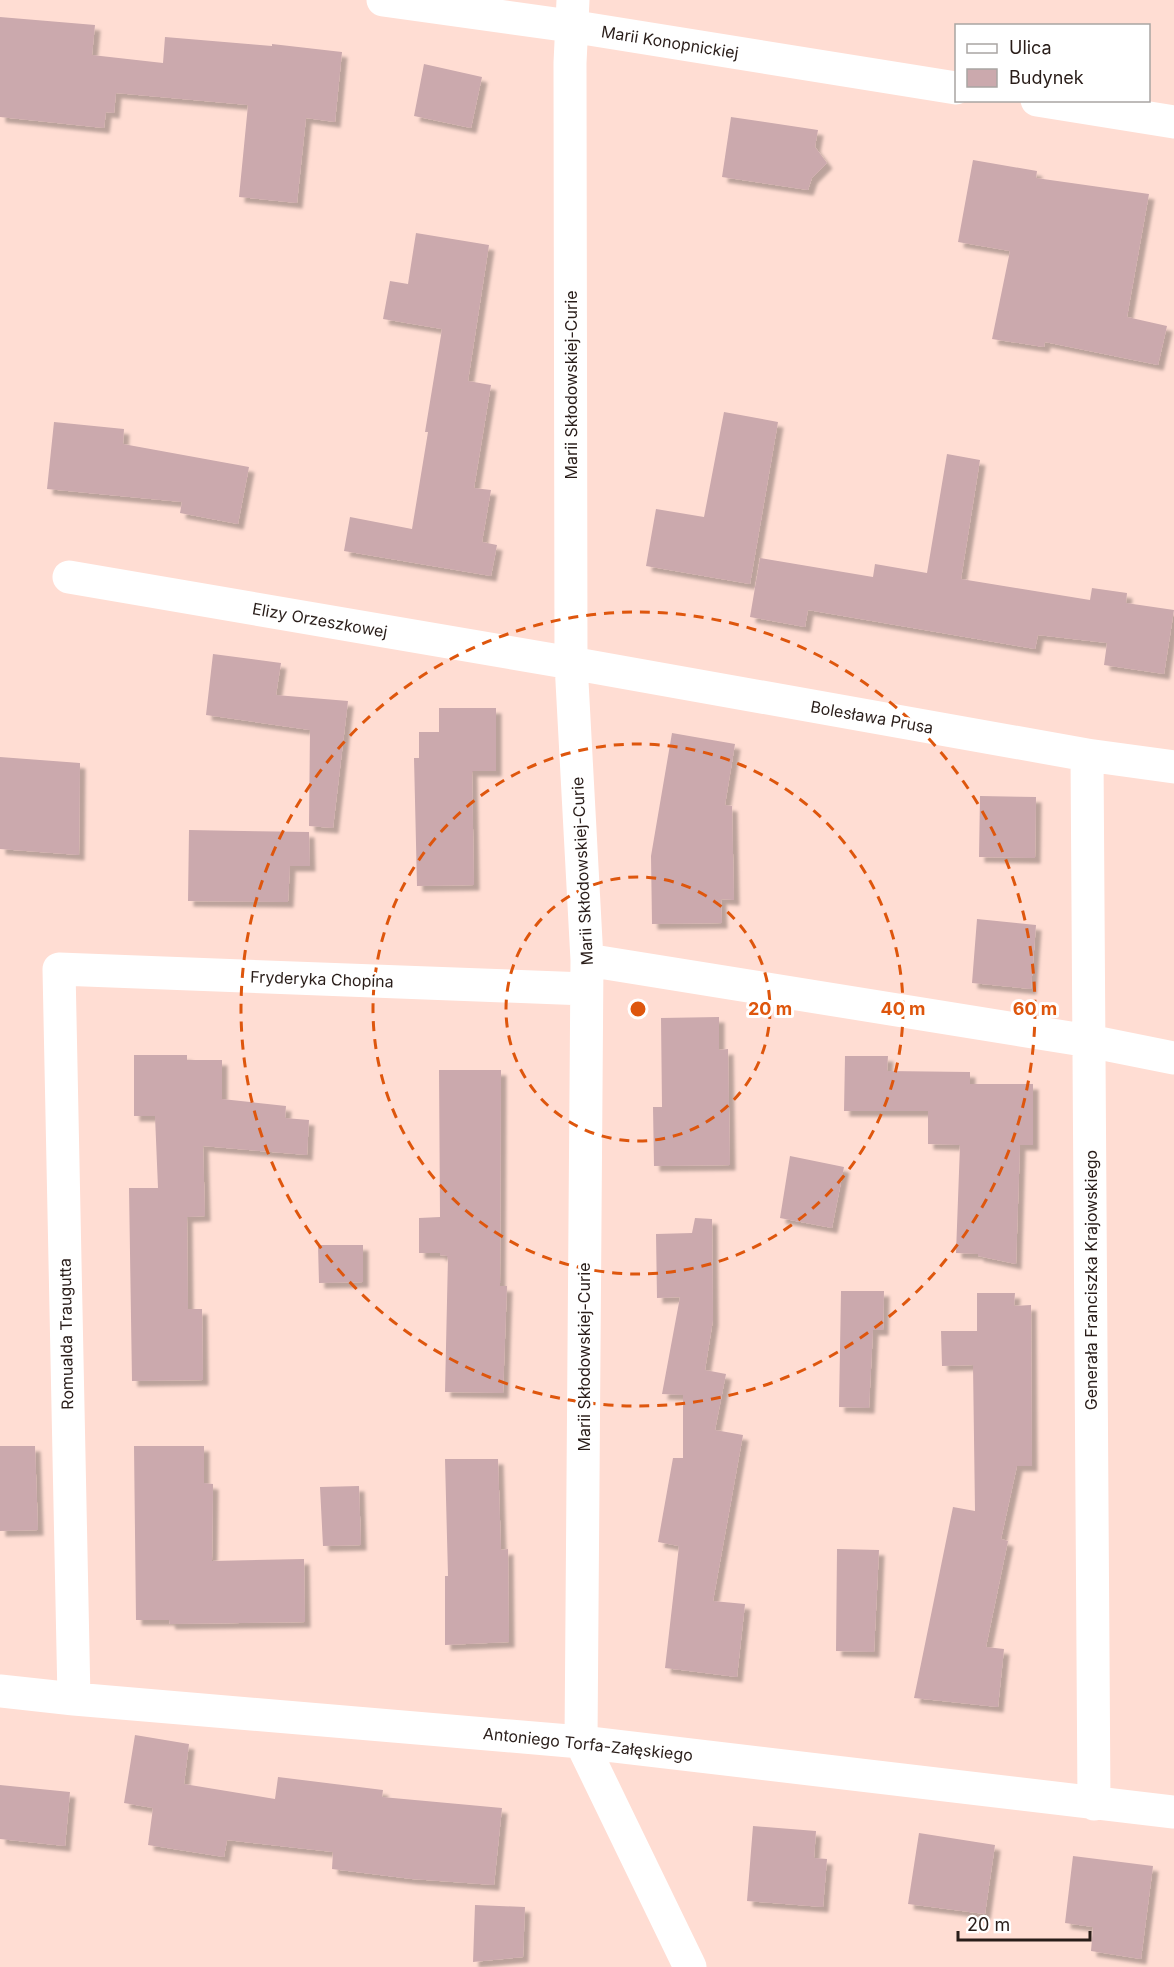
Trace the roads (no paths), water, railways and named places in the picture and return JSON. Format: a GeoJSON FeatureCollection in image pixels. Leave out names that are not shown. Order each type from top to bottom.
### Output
{"type":"FeatureCollection","features":[{"type":"Feature","properties":{"kind":"street","name":"Marii Konopnickiej"},"geometry":{"type":"LineString","coordinates":[[383,0],[571,13],[955,88]]}},
{"type":"Feature","properties":{"kind":"street","name":"Marii Skłodowskiej-Curie"},"geometry":{"type":"LineString","coordinates":[[571,13],[571,663],[587,975],[581,1742]]}},
{"type":"Feature","properties":{"kind":"street"},"geometry":{"type":"LineString","coordinates":[[1049,102],[1174,122]]}},
{"type":"Feature","properties":{"kind":"street","name":"Elizy Orzeszkowej"},"geometry":{"type":"LineString","coordinates":[[69,577],[571,663]]}},
{"type":"Feature","properties":{"kind":"street","name":"Bolesława Prusa"},"geometry":{"type":"LineString","coordinates":[[571,663],[1088,755],[1174,767]]}},
{"type":"Feature","properties":{"kind":"street","name":"Generała Franciszka Krajowskiego"},"geometry":{"type":"LineString","coordinates":[[1088,755],[1094,1804]]}},
{"type":"Feature","properties":{"kind":"street","name":"Fryderyka Chopina"},"geometry":{"type":"LineString","coordinates":[[59,969],[587,975],[1089,1041],[1174,1058]]}},
{"type":"Feature","properties":{"kind":"street","name":"Romualda Traugutta"},"geometry":{"type":"LineString","coordinates":[[59,969],[74,1699]]}},
{"type":"Feature","properties":{"kind":"street","name":"Antoniego Torfa-Załęskiego"},"geometry":{"type":"LineString","coordinates":[[0,1691],[581,1742],[1174,1812]]}},
{"type":"Feature","properties":{"kind":"street"},"geometry":{"type":"LineString","coordinates":[[581,1742],[690,1967]]}}]}
